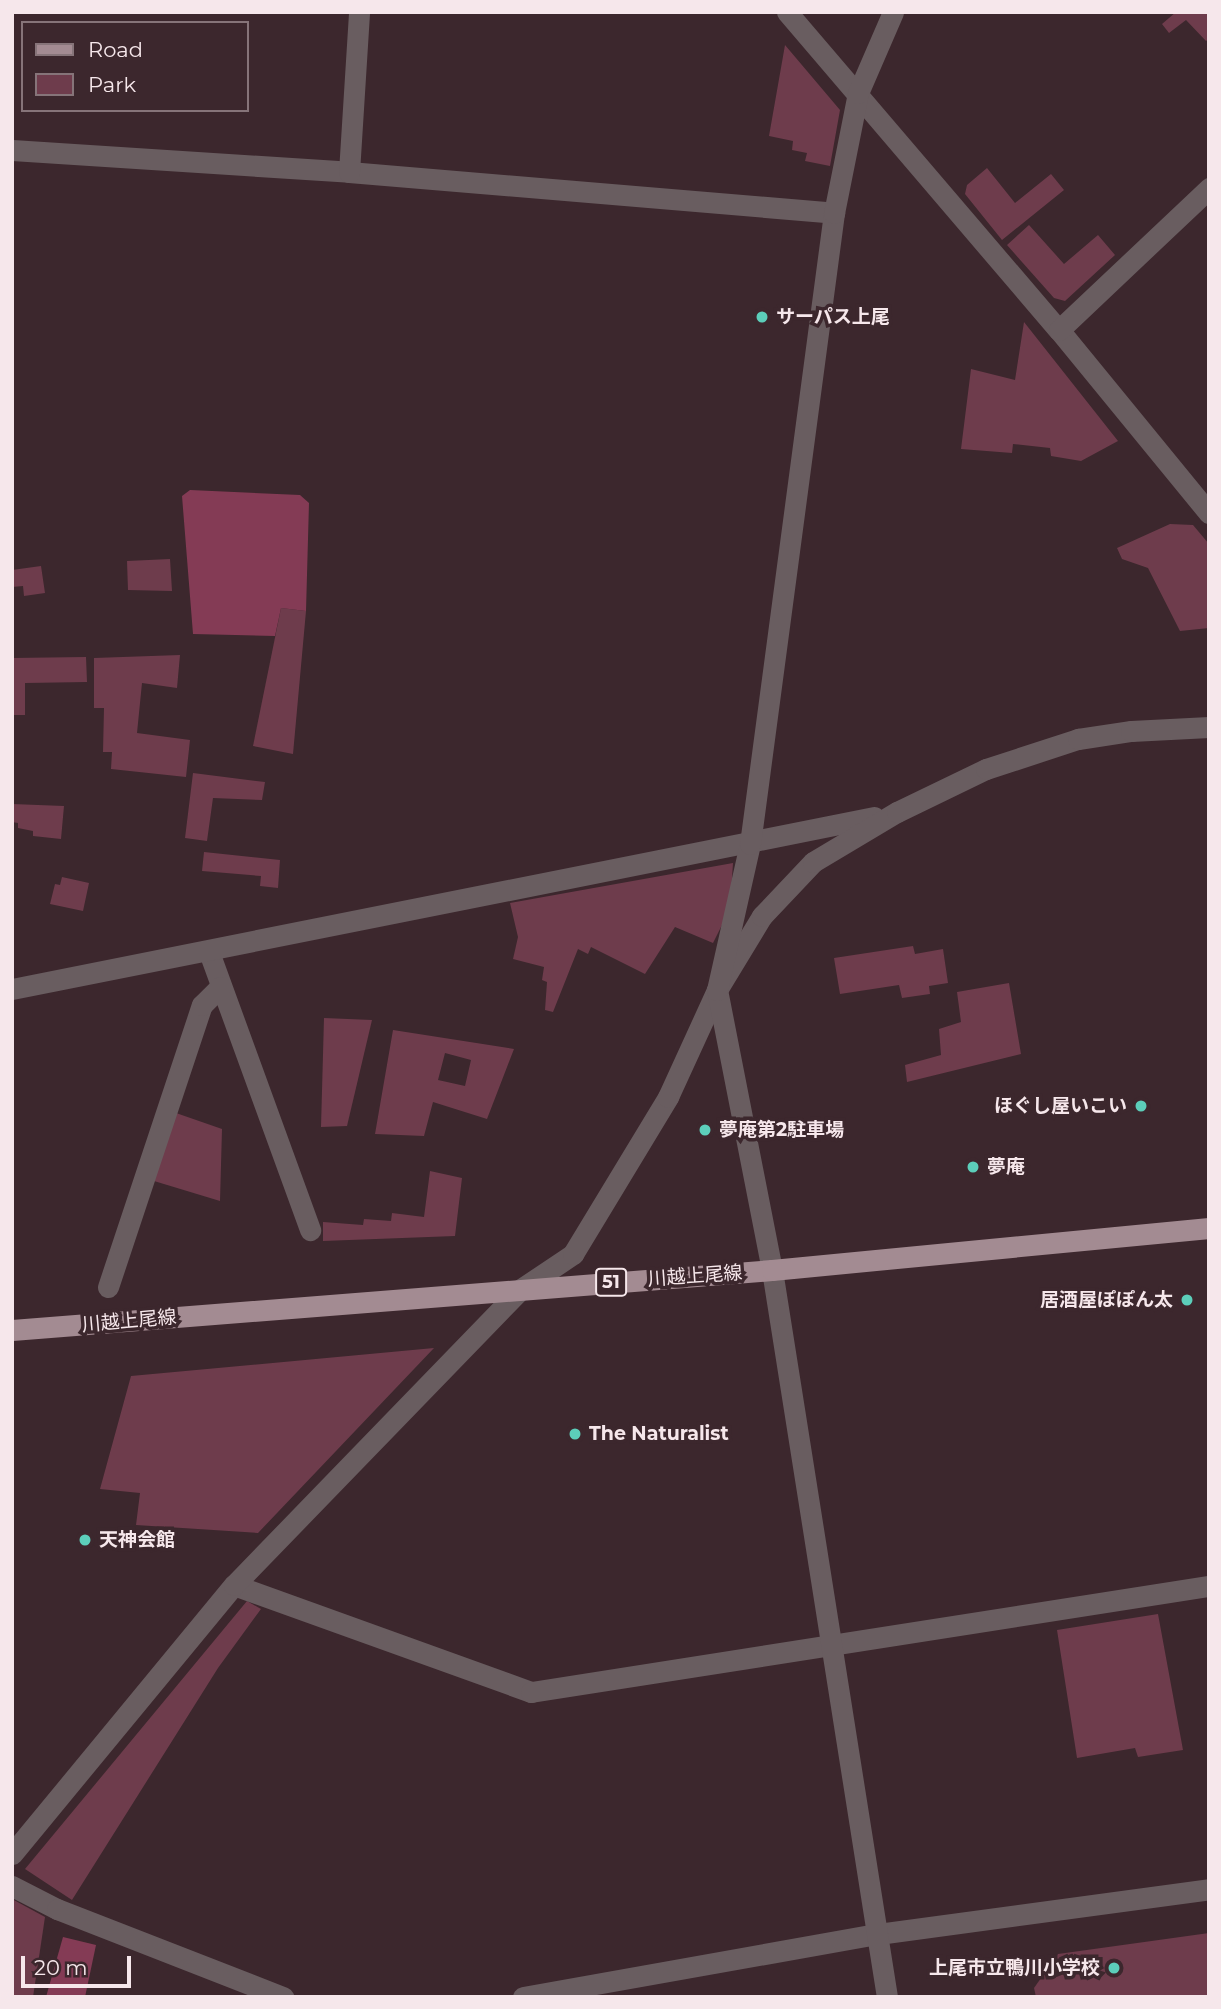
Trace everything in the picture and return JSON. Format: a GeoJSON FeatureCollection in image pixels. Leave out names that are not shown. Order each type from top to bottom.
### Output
{"type":"FeatureCollection","features":[{"type":"Feature","properties":{"kind":"main road","name":"川越上尾線"},"geometry":{"type":"LineString","coordinates":[[12,1330],[772,1270],[1209,1228]]}},
{"type":"Feature","properties":{"kind":"street"},"geometry":{"type":"LineString","coordinates":[[349,172],[359,12]]}},
{"type":"Feature","properties":{"kind":"street"},"geometry":{"type":"LineString","coordinates":[[787,12],[1205,503]]}},
{"type":"Feature","properties":{"kind":"street"},"geometry":{"type":"LineString","coordinates":[[887,1997],[772,1270],[717,990],[750,844],[834,213],[858,93],[893,12]]}},
{"type":"Feature","properties":{"kind":"street"},"geometry":{"type":"LineString","coordinates":[[12,150],[349,172],[834,213]]}},
{"type":"Feature","properties":{"kind":"street"},"geometry":{"type":"LineString","coordinates":[[1059,330],[1209,188]]}},
{"type":"Feature","properties":{"kind":"street"},"geometry":{"type":"LineString","coordinates":[[12,1854],[234,1585],[521,1289],[573,1254],[668,1097],[717,990],[762,916],[813,862],[897,812],[986,769],[1078,739],[1130,731],[1209,727]]}},
{"type":"Feature","properties":{"kind":"street"},"geometry":{"type":"LineString","coordinates":[[12,989],[750,844],[897,812]]}},
{"type":"Feature","properties":{"kind":"street"},"geometry":{"type":"LineString","coordinates":[[209,952],[310,1230]]}},
{"type":"Feature","properties":{"kind":"street"},"geometry":{"type":"LineString","coordinates":[[108,1287],[202,1005],[220,987]]}},
{"type":"Feature","properties":{"kind":"street"},"geometry":{"type":"LineString","coordinates":[[234,1585],[531,1692],[1209,1586]]}},
{"type":"Feature","properties":{"kind":"street"},"geometry":{"type":"LineString","coordinates":[[12,1885],[57,1909],[283,1997]]}},
{"type":"Feature","properties":{"kind":"street"},"geometry":{"type":"LineString","coordinates":[[523,1997],[878,1934],[1209,1889]]}},
{"type":"Feature","properties":{"kind":"green space"},"geometry":{"type":"Polygon","coordinates":[[[1176,12],[1209,12],[1209,39],[1206,41],[1186,20],[1169,33],[1162,24],[1176,12]]]}},
{"type":"Feature","properties":{"kind":"green space"},"geometry":{"type":"Polygon","coordinates":[[[785,45],[840,110],[830,166],[805,161],[807,153],[792,150],[793,141],[769,136],[785,45]]]}},
{"type":"Feature","properties":{"kind":"green space"},"geometry":{"type":"Polygon","coordinates":[[[987,168],[1015,203],[1051,174],[1064,190],[1002,240],[965,194],[967,185],[987,168]]]}},
{"type":"Feature","properties":{"kind":"green space"},"geometry":{"type":"Polygon","coordinates":[[[1029,225],[1064,264],[1098,235],[1115,255],[1065,301],[1054,298],[1007,245],[1029,225]]]}},
{"type":"Feature","properties":{"kind":"green space"},"geometry":{"type":"Polygon","coordinates":[[[1024,322],[1118,441],[1081,461],[1051,456],[1050,448],[1013,444],[1012,453],[961,449],[971,369],[1015,380],[1024,322]]]}},
{"type":"Feature","properties":{"kind":"green space"},"geometry":{"type":"Polygon","coordinates":[[[1170,524],[1193,525],[1209,544],[1209,628],[1180,631],[1148,568],[1122,559],[1117,548],[1170,524]]]}},
{"type":"Feature","properties":{"kind":"green space"},"geometry":{"type":"Polygon","coordinates":[[[170,559],[172,591],[128,590],[127,561],[170,559]]]}},
{"type":"Feature","properties":{"kind":"green space"},"geometry":{"type":"Polygon","coordinates":[[[41,566],[45,593],[24,596],[23,586],[12,587],[12,570],[41,566]]]}},
{"type":"Feature","properties":{"kind":"green space"},"geometry":{"type":"Polygon","coordinates":[[[281,608],[306,611],[293,754],[253,746],[281,608]]]}},
{"type":"Feature","properties":{"kind":"green space"},"geometry":{"type":"Polygon","coordinates":[[[180,655],[177,688],[142,683],[137,733],[190,740],[186,777],[111,769],[112,752],[103,752],[104,708],[94,708],[94,658],[180,655]]]}},
{"type":"Feature","properties":{"kind":"green space"},"geometry":{"type":"Polygon","coordinates":[[[86,657],[87,682],[25,683],[25,715],[12,715],[12,658],[86,657]]]}},
{"type":"Feature","properties":{"kind":"green space"},"geometry":{"type":"Polygon","coordinates":[[[193,773],[265,782],[262,800],[213,798],[207,841],[185,838],[193,773]]]}},
{"type":"Feature","properties":{"kind":"green space"},"geometry":{"type":"Polygon","coordinates":[[[12,804],[64,806],[61,839],[33,836],[33,831],[18,828],[18,823],[12,822],[12,804]]]}},
{"type":"Feature","properties":{"kind":"green space"},"geometry":{"type":"Polygon","coordinates":[[[204,852],[280,860],[278,888],[260,886],[261,876],[202,871],[204,852]]]}},
{"type":"Feature","properties":{"kind":"green space"},"geometry":{"type":"Polygon","coordinates":[[[733,863],[730,909],[713,943],[675,927],[645,974],[591,947],[588,954],[578,949],[553,1012],[545,1010],[547,982],[542,980],[544,967],[513,959],[518,937],[510,903],[733,863]]]}},
{"type":"Feature","properties":{"kind":"green space"},"geometry":{"type":"Polygon","coordinates":[[[62,877],[89,883],[83,911],[50,904],[55,884],[60,885],[62,877]]]}},
{"type":"Feature","properties":{"kind":"green space"},"geometry":{"type":"Polygon","coordinates":[[[913,946],[915,954],[943,949],[948,983],[929,986],[930,994],[902,998],[899,985],[840,994],[834,958],[913,946]]]}},
{"type":"Feature","properties":{"kind":"green space"},"geometry":{"type":"Polygon","coordinates":[[[1009,983],[1021,1054],[907,1082],[905,1065],[941,1055],[939,1029],[961,1022],[957,992],[1009,983]]]}},
{"type":"Feature","properties":{"kind":"green space"},"geometry":{"type":"Polygon","coordinates":[[[324,1018],[372,1020],[347,1126],[321,1127],[324,1018]]]}},
{"type":"Feature","properties":{"kind":"green space"},"geometry":{"type":"Polygon","coordinates":[[[393,1030],[514,1049],[487,1119],[433,1102],[424,1136],[375,1134],[393,1030]],[[445,1053],[438,1080],[465,1086],[471,1060],[445,1053]]]}},
{"type":"Feature","properties":{"kind":"green space"},"geometry":{"type":"Polygon","coordinates":[[[176,1113],[222,1129],[220,1201],[154,1181],[176,1113]]]}},
{"type":"Feature","properties":{"kind":"green space"},"geometry":{"type":"Polygon","coordinates":[[[430,1171],[462,1178],[455,1236],[323,1241],[323,1222],[363,1225],[364,1219],[391,1221],[392,1213],[424,1217],[430,1171]]]}},
{"type":"Feature","properties":{"kind":"green space"},"geometry":{"type":"Polygon","coordinates":[[[434,1348],[258,1533],[136,1525],[140,1493],[100,1489],[131,1376],[434,1348]]]}},
{"type":"Feature","properties":{"kind":"green space"},"geometry":{"type":"Polygon","coordinates":[[[247,1601],[261,1609],[218,1668],[72,1900],[25,1869],[247,1601]]]}},
{"type":"Feature","properties":{"kind":"green space"},"geometry":{"type":"Polygon","coordinates":[[[1158,1614],[1183,1750],[1138,1757],[1135,1748],[1077,1758],[1057,1630],[1158,1614]]]}},
{"type":"Feature","properties":{"kind":"green space"},"geometry":{"type":"Polygon","coordinates":[[[12,1899],[45,1917],[33,1997],[12,1997],[12,1899]]]}},
{"type":"Feature","properties":{"kind":"green space","name":"上尾市立鴨川小学校"},"geometry":{"type":"Polygon","coordinates":[[[1209,1933],[1209,1997],[1036,1997],[1034,1988],[1058,1954],[1209,1933]]]}},
{"type":"Feature","properties":{"kind":"shaded area"},"geometry":{"type":"Polygon","coordinates":[[[190,490],[300,495],[309,503],[306,611],[281,608],[275,636],[193,634],[182,496],[190,490]]]}},
{"type":"Feature","properties":{"kind":"shaded area"},"geometry":{"type":"Polygon","coordinates":[[[63,1937],[96,1945],[85,1997],[46,1997],[63,1937]]]}},
{"type":"Feature","properties":{"kind":"place","name":"サーパス上尾"},"geometry":{"type":"Point","coordinates":[762,317]}},
{"type":"Feature","properties":{"kind":"place","name":"ほぐし屋いこい"},"geometry":{"type":"Point","coordinates":[1141,1106]}},
{"type":"Feature","properties":{"kind":"place","name":"夢庵第2駐車場"},"geometry":{"type":"Point","coordinates":[705,1130]}},
{"type":"Feature","properties":{"kind":"place","name":"夢庵"},"geometry":{"type":"Point","coordinates":[973,1167]}},
{"type":"Feature","properties":{"kind":"place","name":"居酒屋ぽぽん太"},"geometry":{"type":"Point","coordinates":[1187,1300]}},
{"type":"Feature","properties":{"kind":"place","name":"The Naturalist"},"geometry":{"type":"Point","coordinates":[575,1434]}},
{"type":"Feature","properties":{"kind":"place","name":"天神会館"},"geometry":{"type":"Point","coordinates":[85,1540]}},
{"type":"Feature","properties":{"kind":"place","name":"上尾市立鴨川小学校"},"geometry":{"type":"Point","coordinates":[1114,1968]}}]}
